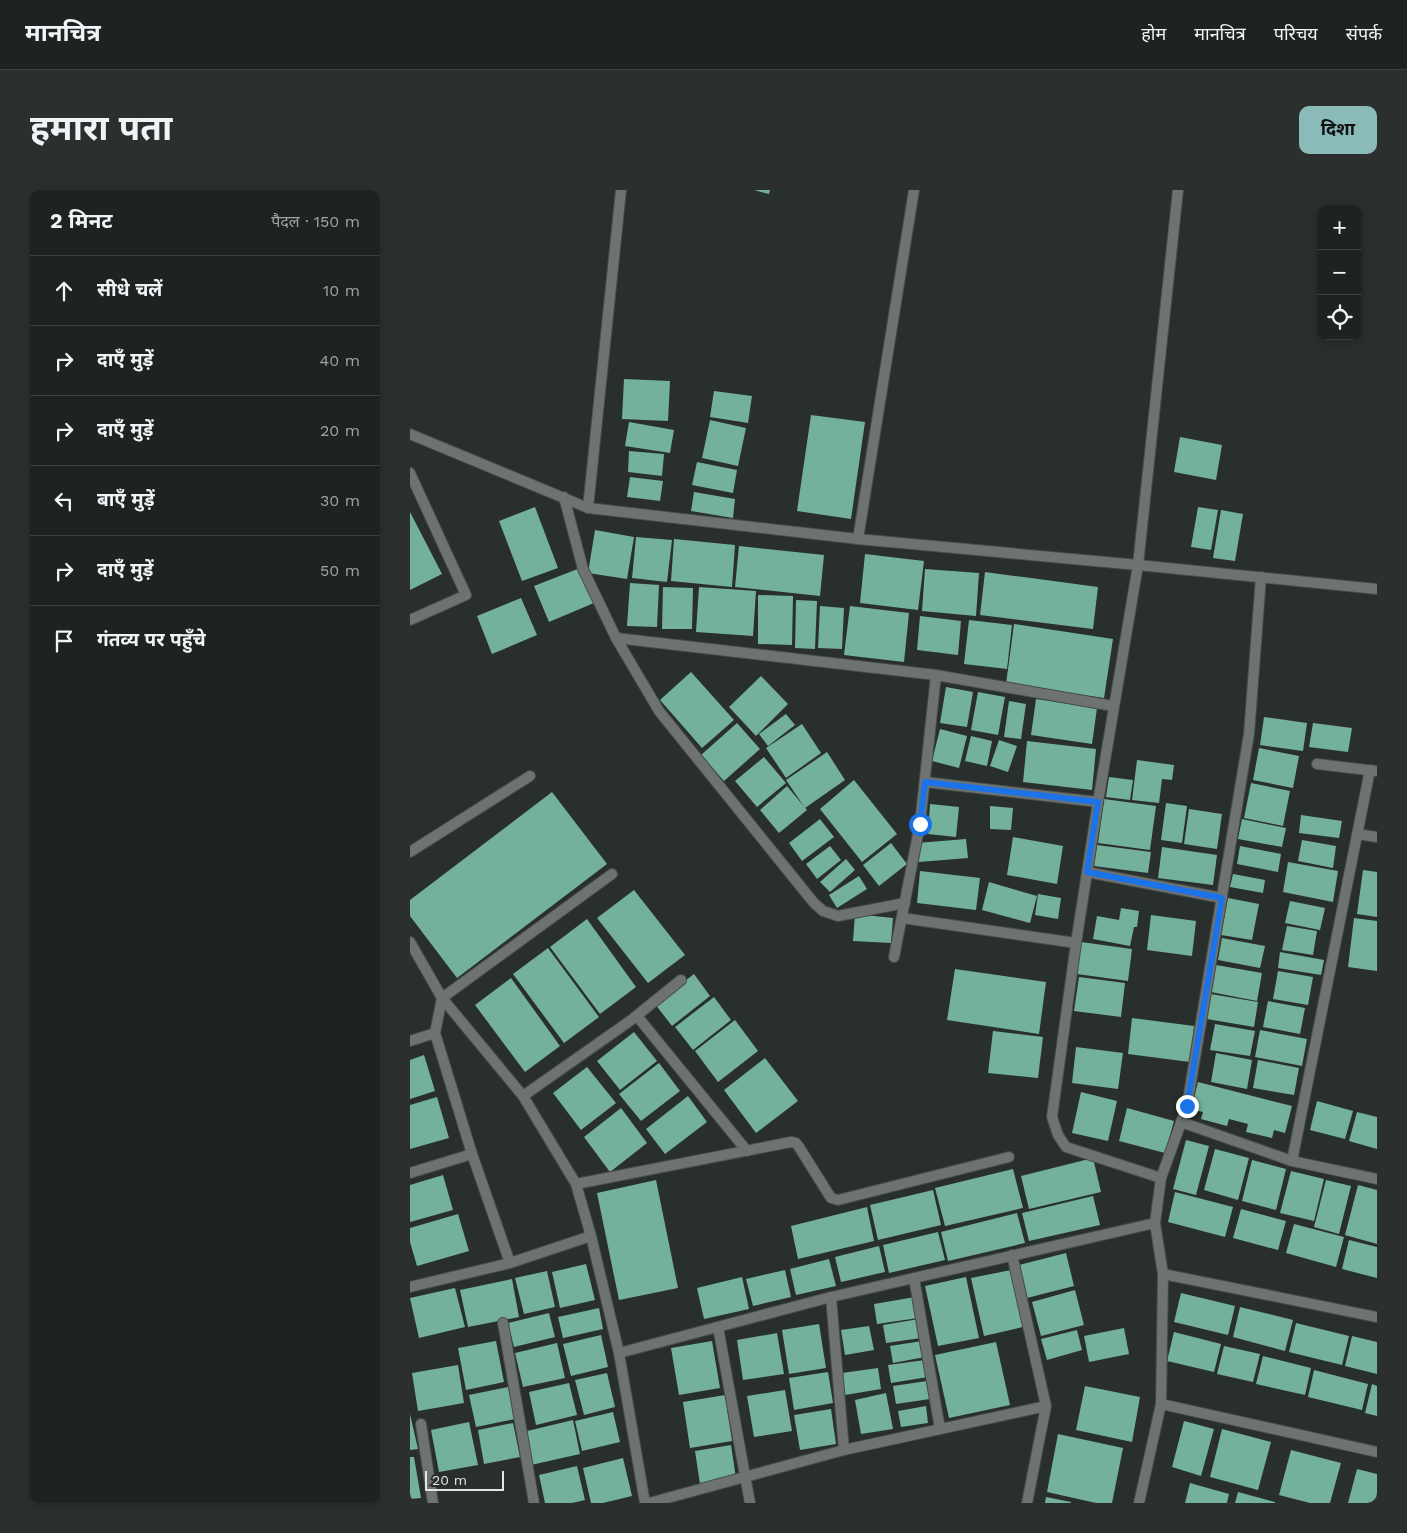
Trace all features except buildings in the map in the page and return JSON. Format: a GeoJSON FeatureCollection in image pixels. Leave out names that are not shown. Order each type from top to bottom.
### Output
{"type":"FeatureCollection","features":[{"type":"Feature","properties":{"kind":"street"},"geometry":{"type":"LineString","coordinates":[[588,508],[621,190]]}},
{"type":"Feature","properties":{"kind":"street"},"geometry":{"type":"LineString","coordinates":[[858,540],[914,190]]}},
{"type":"Feature","properties":{"kind":"street"},"geometry":{"type":"LineString","coordinates":[[1161,1178],[1066,1147],[1058,1135],[1052,1117],[1087,872],[1113,706],[1138,565],[1178,190]]}},
{"type":"Feature","properties":{"kind":"street"},"geometry":{"type":"LineString","coordinates":[[410,434],[588,508],[858,540],[1377,589]]}},
{"type":"Feature","properties":{"kind":"street"},"geometry":{"type":"LineString","coordinates":[[410,472],[466,595],[410,620]]}},
{"type":"Feature","properties":{"kind":"street"},"geometry":{"type":"LineString","coordinates":[[564,497],[583,569],[616,638],[659,711],[814,903],[823,911],[838,916],[905,903]]}},
{"type":"Feature","properties":{"kind":"street"},"geometry":{"type":"LineString","coordinates":[[1139,1503],[1161,1404],[1163,1274],[1155,1223],[1161,1178],[1187,1106],[1249,734],[1261,577]]}},
{"type":"Feature","properties":{"kind":"street"},"geometry":{"type":"LineString","coordinates":[[616,638],[936,675],[1113,706]]}},
{"type":"Feature","properties":{"kind":"street"},"geometry":{"type":"LineString","coordinates":[[894,957],[920,824],[936,675]]}},
{"type":"Feature","properties":{"kind":"street"},"geometry":{"type":"LineString","coordinates":[[1292,1161],[1358,834],[1374,770],[1317,764]]}},
{"type":"Feature","properties":{"kind":"street"},"geometry":{"type":"LineString","coordinates":[[410,852],[530,776]]}},
{"type":"Feature","properties":{"kind":"street"},"geometry":{"type":"LineString","coordinates":[[925,782],[1098,802]]}},
{"type":"Feature","properties":{"kind":"street"},"geometry":{"type":"LineString","coordinates":[[1358,834],[1377,837]]}},
{"type":"Feature","properties":{"kind":"street"},"geometry":{"type":"LineString","coordinates":[[1087,872],[1222,898]]}},
{"type":"Feature","properties":{"kind":"street"},"geometry":{"type":"LineString","coordinates":[[510,1263],[472,1154],[435,1033],[442,998],[612,874]]}},
{"type":"Feature","properties":{"kind":"street"},"geometry":{"type":"LineString","coordinates":[[902,918],[1076,943]]}},
{"type":"Feature","properties":{"kind":"street"},"geometry":{"type":"LineString","coordinates":[[410,942],[442,998],[523,1096],[576,1184],[591,1236],[619,1353],[647,1503],[844,1450],[1046,1406]]}},
{"type":"Feature","properties":{"kind":"street"},"geometry":{"type":"LineString","coordinates":[[523,1096],[635,1016],[681,980]]}},
{"type":"Feature","properties":{"kind":"street"},"geometry":{"type":"LineString","coordinates":[[635,1016],[639,1017],[747,1150]]}},
{"type":"Feature","properties":{"kind":"street"},"geometry":{"type":"LineString","coordinates":[[410,1041],[435,1033]]}},
{"type":"Feature","properties":{"kind":"street"},"geometry":{"type":"LineString","coordinates":[[1181,1122],[1292,1161],[1377,1179]]}},
{"type":"Feature","properties":{"kind":"street"},"geometry":{"type":"LineString","coordinates":[[576,1184],[791,1142],[796,1143],[831,1198],[838,1200],[1009,1157]]}},
{"type":"Feature","properties":{"kind":"street"},"geometry":{"type":"LineString","coordinates":[[410,1173],[472,1154]]}},
{"type":"Feature","properties":{"kind":"street"},"geometry":{"type":"LineString","coordinates":[[619,1353],[831,1297],[1155,1223]]}},
{"type":"Feature","properties":{"kind":"street"},"geometry":{"type":"LineString","coordinates":[[410,1287],[510,1263],[591,1236]]}},
{"type":"Feature","properties":{"kind":"street"},"geometry":{"type":"LineString","coordinates":[[1012,1256],[1046,1406],[1027,1503]]}},
{"type":"Feature","properties":{"kind":"street"},"geometry":{"type":"LineString","coordinates":[[1163,1274],[1377,1317]]}},
{"type":"Feature","properties":{"kind":"street"},"geometry":{"type":"LineString","coordinates":[[914,1278],[940,1429]]}},
{"type":"Feature","properties":{"kind":"street"},"geometry":{"type":"LineString","coordinates":[[831,1297],[844,1450]]}},
{"type":"Feature","properties":{"kind":"street"},"geometry":{"type":"LineString","coordinates":[[503,1323],[534,1503]]}},
{"type":"Feature","properties":{"kind":"street"},"geometry":{"type":"LineString","coordinates":[[718,1327],[750,1503]]}},
{"type":"Feature","properties":{"kind":"street"},"geometry":{"type":"LineString","coordinates":[[1161,1404],[1377,1452]]}},
{"type":"Feature","properties":{"kind":"street"},"geometry":{"type":"LineString","coordinates":[[420,1424],[433,1503]]}},
{"type":"Feature","properties":{"kind":"route"},"geometry":{"type":"LineString","coordinates":[[920,824],[925,782],[1098,802],[1087,872],[1222,898],[1187,1106]]}}]}
